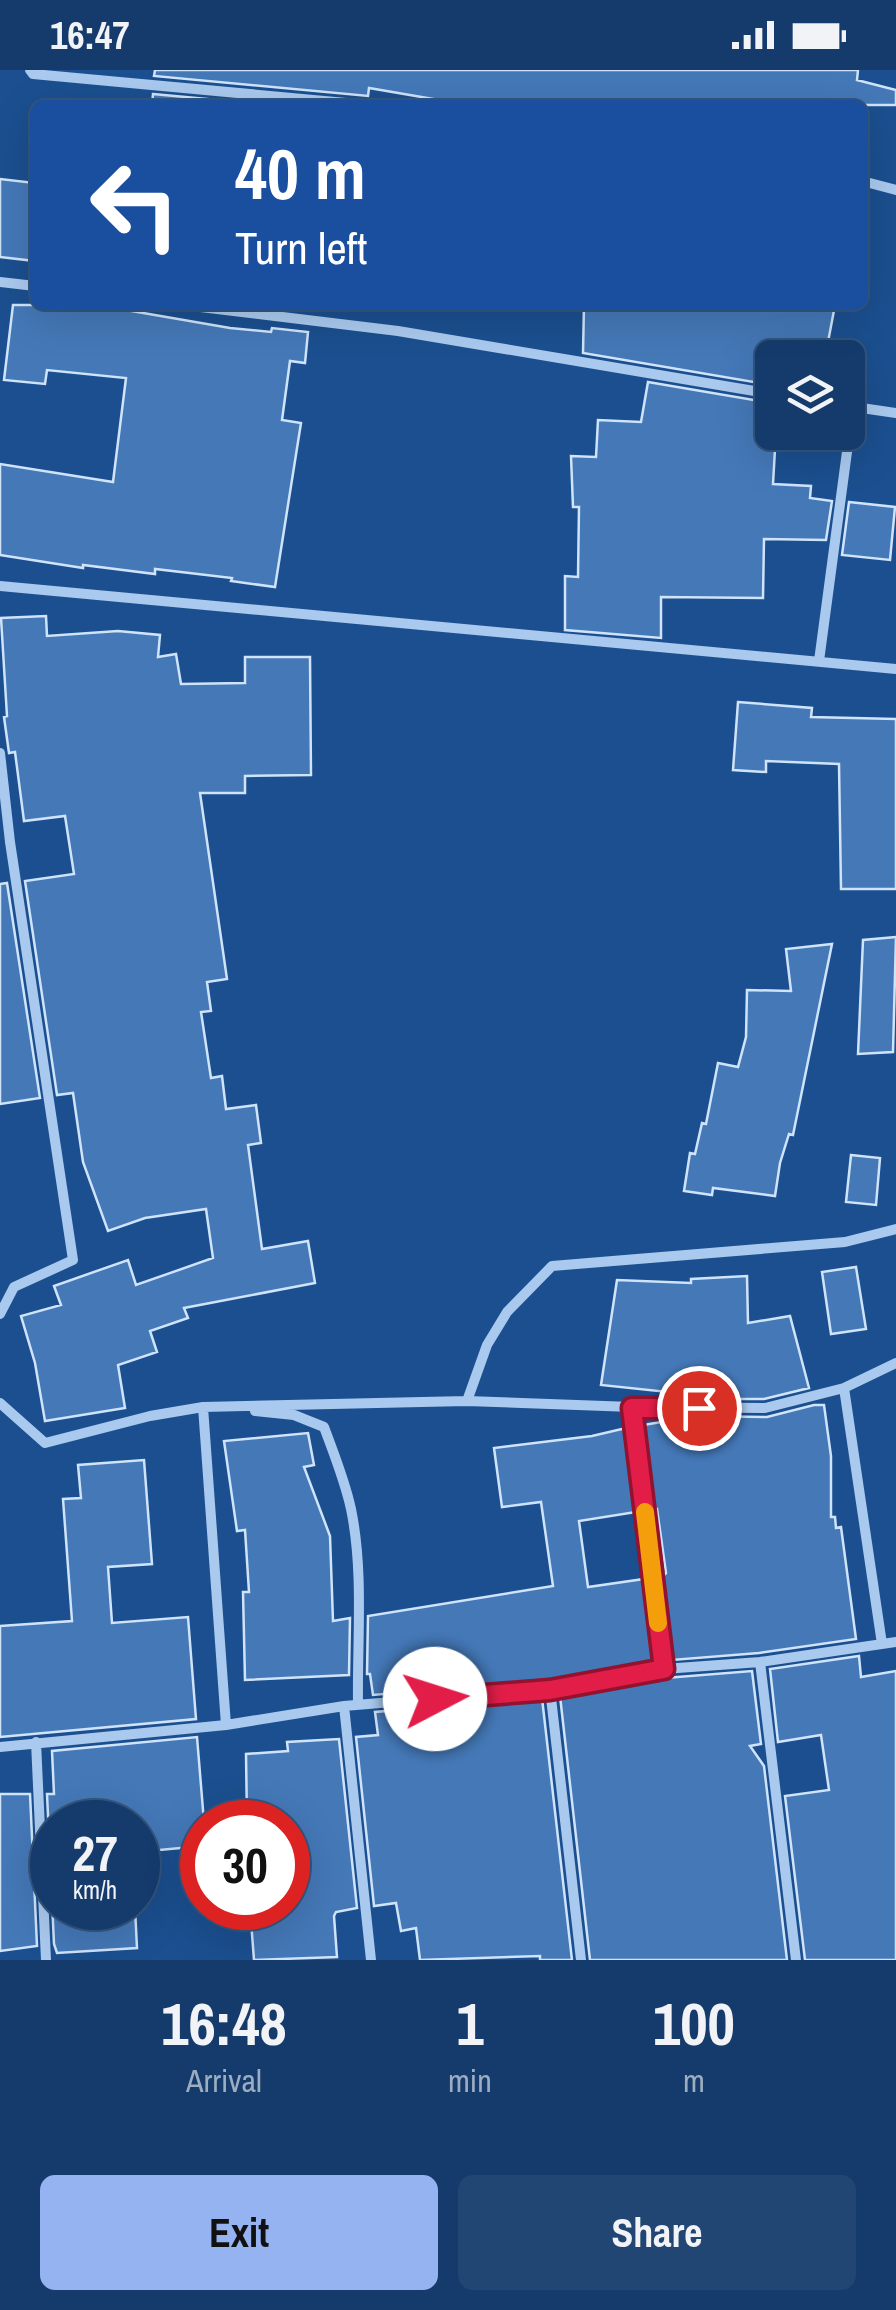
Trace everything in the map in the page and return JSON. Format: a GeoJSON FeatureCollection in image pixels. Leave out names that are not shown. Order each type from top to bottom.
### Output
{"type":"FeatureCollection","features":[{"type":"Feature","properties":{"kind":"street"},"geometry":{"type":"LineString","coordinates":[[30,70],[33,74],[314,100]]}},
{"type":"Feature","properties":{"kind":"street"},"geometry":{"type":"LineString","coordinates":[[868,183],[896,190]]}},
{"type":"Feature","properties":{"kind":"street"},"geometry":{"type":"LineString","coordinates":[[0,282],[30,285]]}},
{"type":"Feature","properties":{"kind":"street"},"geometry":{"type":"LineString","coordinates":[[224,310],[398,332],[755,391]]}},
{"type":"Feature","properties":{"kind":"street"},"geometry":{"type":"LineString","coordinates":[[865,409],[896,413]]}},
{"type":"Feature","properties":{"kind":"street"},"geometry":{"type":"LineString","coordinates":[[819,661],[845,450]]}},
{"type":"Feature","properties":{"kind":"street"},"geometry":{"type":"LineString","coordinates":[[0,586],[896,668]]}},
{"type":"Feature","properties":{"kind":"street"},"geometry":{"type":"LineString","coordinates":[[0,753],[73,1260],[14,1286],[0,1314]]}},
{"type":"Feature","properties":{"kind":"street"},"geometry":{"type":"LineString","coordinates":[[467,1401],[487,1345],[507,1312],[552,1266],[846,1242],[896,1229]]}},
{"type":"Feature","properties":{"kind":"street"},"geometry":{"type":"LineString","coordinates":[[0,1402],[46,1443],[203,1406],[467,1401],[632,1408],[765,1408],[844,1388],[896,1363]]}},
{"type":"Feature","properties":{"kind":"street"},"geometry":{"type":"LineString","coordinates":[[844,1388],[882,1644]]}},
{"type":"Feature","properties":{"kind":"street"},"geometry":{"type":"LineString","coordinates":[[203,1406],[294,1415],[324,1427],[350,1504],[357,1548],[358,1705]]}},
{"type":"Feature","properties":{"kind":"street"},"geometry":{"type":"LineString","coordinates":[[203,1406],[226,1724]]}},
{"type":"Feature","properties":{"kind":"street"},"geometry":{"type":"LineString","coordinates":[[632,1408],[664,1669]]}},
{"type":"Feature","properties":{"kind":"street"},"geometry":{"type":"LineString","coordinates":[[0,1748],[226,1724],[344,1706],[550,1690],[664,1669],[760,1662],[896,1642]]}},
{"type":"Feature","properties":{"kind":"street"},"geometry":{"type":"LineString","coordinates":[[760,1662],[796,1960]]}},
{"type":"Feature","properties":{"kind":"street"},"geometry":{"type":"LineString","coordinates":[[550,1690],[581,1960]]}},
{"type":"Feature","properties":{"kind":"street"},"geometry":{"type":"LineString","coordinates":[[344,1706],[371,1960]]}},
{"type":"Feature","properties":{"kind":"street"},"geometry":{"type":"LineString","coordinates":[[36,1742],[46,1960]]}},
{"type":"Feature","properties":{"kind":"building"},"geometry":{"type":"Polygon","coordinates":[[[155,70],[858,70],[857,80],[896,90],[896,105],[868,105],[868,100],[439,100],[369,88],[368,96],[154,76],[155,70]]]}},
{"type":"Feature","properties":{"kind":"building"},"geometry":{"type":"Polygon","coordinates":[[[153,94],[218,100],[152,100],[153,94]]]}},
{"type":"Feature","properties":{"kind":"building"},"geometry":{"type":"Polygon","coordinates":[[[0,179],[30,182],[30,260],[0,257],[0,179]]]}},
{"type":"Feature","properties":{"kind":"building"},"geometry":{"type":"Polygon","coordinates":[[[13,305],[30,305],[30,310],[126,310],[230,328],[308,332],[305,363],[290,361],[282,420],[301,423],[275,587],[155,569],[155,574],[83,568],[0,555],[0,464],[113,482],[126,378],[47,370],[45,384],[4,380],[13,305]]]}},
{"type":"Feature","properties":{"kind":"building"},"geometry":{"type":"Polygon","coordinates":[[[584,310],[834,310],[828,340],[755,340],[755,382],[583,353],[584,310]]]}},
{"type":"Feature","properties":{"kind":"building"},"geometry":{"type":"Polygon","coordinates":[[[648,382],[755,400],[755,450],[775,450],[773,484],[811,486],[810,498],[832,501],[826,540],[764,539],[763,598],[661,597],[661,638],[565,630],[565,576],[578,577],[579,507],[573,507],[571,456],[596,457],[598,420],[641,422],[648,382]]]}},
{"type":"Feature","properties":{"kind":"building"},"geometry":{"type":"Polygon","coordinates":[[[849,502],[895,507],[890,560],[842,555],[849,502]]]}},
{"type":"Feature","properties":{"kind":"building"},"geometry":{"type":"Polygon","coordinates":[[[46,616],[47,636],[118,631],[160,635],[158,657],[176,654],[181,684],[245,683],[245,657],[310,657],[311,775],[245,776],[245,793],[200,793],[227,979],[207,982],[211,1011],[201,1012],[211,1078],[222,1076],[226,1109],[256,1105],[261,1143],[248,1145],[262,1249],[308,1241],[315,1283],[184,1308],[188,1318],[150,1331],[157,1352],[118,1365],[125,1408],[45,1421],[35,1363],[21,1316],[61,1305],[54,1286],[128,1260],[136,1285],[213,1258],[206,1209],[145,1218],[108,1231],[83,1162],[73,1093],[57,1095],[25,881],[74,874],[65,816],[24,821],[15,752],[9,753],[4,717],[7,716],[1,618],[46,616]]]}},
{"type":"Feature","properties":{"kind":"building"},"geometry":{"type":"Polygon","coordinates":[[[738,702],[812,708],[811,717],[896,719],[896,889],[841,889],[839,764],[766,761],[766,772],[733,770],[738,702]]]}},
{"type":"Feature","properties":{"kind":"building"},"geometry":{"type":"Polygon","coordinates":[[[7,883],[40,1098],[0,1104],[0,884],[7,883]]]}},
{"type":"Feature","properties":{"kind":"building"},"geometry":{"type":"Polygon","coordinates":[[[896,937],[893,1052],[858,1054],[863,940],[896,937]]]}},
{"type":"Feature","properties":{"kind":"building"},"geometry":{"type":"Polygon","coordinates":[[[832,944],[793,1135],[789,1134],[780,1163],[775,1196],[713,1188],[712,1195],[684,1191],[690,1153],[695,1154],[702,1123],[706,1124],[718,1063],[738,1067],[746,1037],[747,990],[791,991],[786,949],[832,944]]]}},
{"type":"Feature","properties":{"kind":"building"},"geometry":{"type":"Polygon","coordinates":[[[851,1155],[880,1158],[876,1205],[846,1202],[851,1155]]]}},
{"type":"Feature","properties":{"kind":"building"},"geometry":{"type":"Polygon","coordinates":[[[856,1267],[866,1329],[831,1334],[822,1272],[856,1267]]]}},
{"type":"Feature","properties":{"kind":"building"},"geometry":{"type":"Polygon","coordinates":[[[747,1276],[748,1323],[790,1316],[809,1388],[764,1399],[734,1399],[601,1385],[617,1280],[691,1283],[691,1279],[747,1276]]]}},
{"type":"Feature","properties":{"kind":"building"},"geometry":{"type":"Polygon","coordinates":[[[824,1405],[831,1456],[831,1517],[835,1517],[836,1528],[841,1527],[856,1639],[672,1660],[662,1577],[666,1573],[657,1509],[653,1510],[643,1425],[698,1416],[767,1417],[824,1405]]]}},
{"type":"Feature","properties":{"kind":"building"},"geometry":{"type":"Polygon","coordinates":[[[626,1428],[636,1512],[579,1521],[588,1587],[644,1579],[654,1662],[549,1680],[373,1695],[367,1674],[368,1616],[553,1586],[541,1502],[502,1507],[494,1448],[626,1428]]]}},
{"type":"Feature","properties":{"kind":"building"},"geometry":{"type":"Polygon","coordinates":[[[308,1433],[314,1465],[304,1467],[330,1536],[333,1621],[350,1618],[349,1675],[245,1680],[243,1592],[249,1592],[245,1530],[237,1531],[224,1441],[308,1433]]]}},
{"type":"Feature","properties":{"kind":"building"},"geometry":{"type":"Polygon","coordinates":[[[144,1460],[152,1564],[108,1567],[112,1623],[188,1617],[196,1719],[0,1737],[0,1626],[72,1621],[63,1499],[81,1498],[78,1465],[144,1460]]]}},
{"type":"Feature","properties":{"kind":"building"},"geometry":{"type":"Polygon","coordinates":[[[859,1656],[861,1677],[896,1671],[896,1960],[805,1960],[785,1796],[829,1790],[821,1735],[778,1742],[770,1669],[859,1656]]]}},
{"type":"Feature","properties":{"kind":"building"},"geometry":{"type":"Polygon","coordinates":[[[752,1671],[761,1744],[750,1746],[764,1766],[787,1960],[590,1960],[560,1696],[665,1678],[752,1671]]]}},
{"type":"Feature","properties":{"kind":"building"},"geometry":{"type":"Polygon","coordinates":[[[542,1698],[572,1960],[540,1960],[540,1956],[420,1960],[416,1928],[401,1931],[396,1903],[374,1906],[356,1737],[378,1735],[375,1712],[542,1698]]]}},
{"type":"Feature","properties":{"kind":"building"},"geometry":{"type":"Polygon","coordinates":[[[197,1737],[202,1800],[180,1800],[180,1848],[160,1850],[160,1800],[47,1800],[47,1794],[54,1794],[52,1751],[197,1737]]]}},
{"type":"Feature","properties":{"kind":"building"},"geometry":{"type":"Polygon","coordinates":[[[339,1739],[357,1908],[336,1912],[334,1916],[337,1957],[254,1960],[252,1930],[310,1930],[310,1800],[247,1800],[246,1754],[288,1751],[287,1742],[339,1739]]]}},
{"type":"Feature","properties":{"kind":"building"},"geometry":{"type":"Polygon","coordinates":[[[0,1794],[30,1794],[30,1930],[36,1930],[37,1946],[0,1951],[0,1794]]]}},
{"type":"Feature","properties":{"kind":"building"},"geometry":{"type":"Polygon","coordinates":[[[53,1930],[136,1930],[137,1948],[57,1953],[53,1930]]]}},
{"type":"Feature","properties":{"kind":"slow traffic"},"geometry":{"type":"LineString","coordinates":[[645,1512],[658,1623]]}},
{"type":"Feature","properties":{"kind":"route"},"geometry":{"type":"LineString","coordinates":[[435,1699],[550,1690],[664,1669],[632,1408],[699,1408]]}}]}
